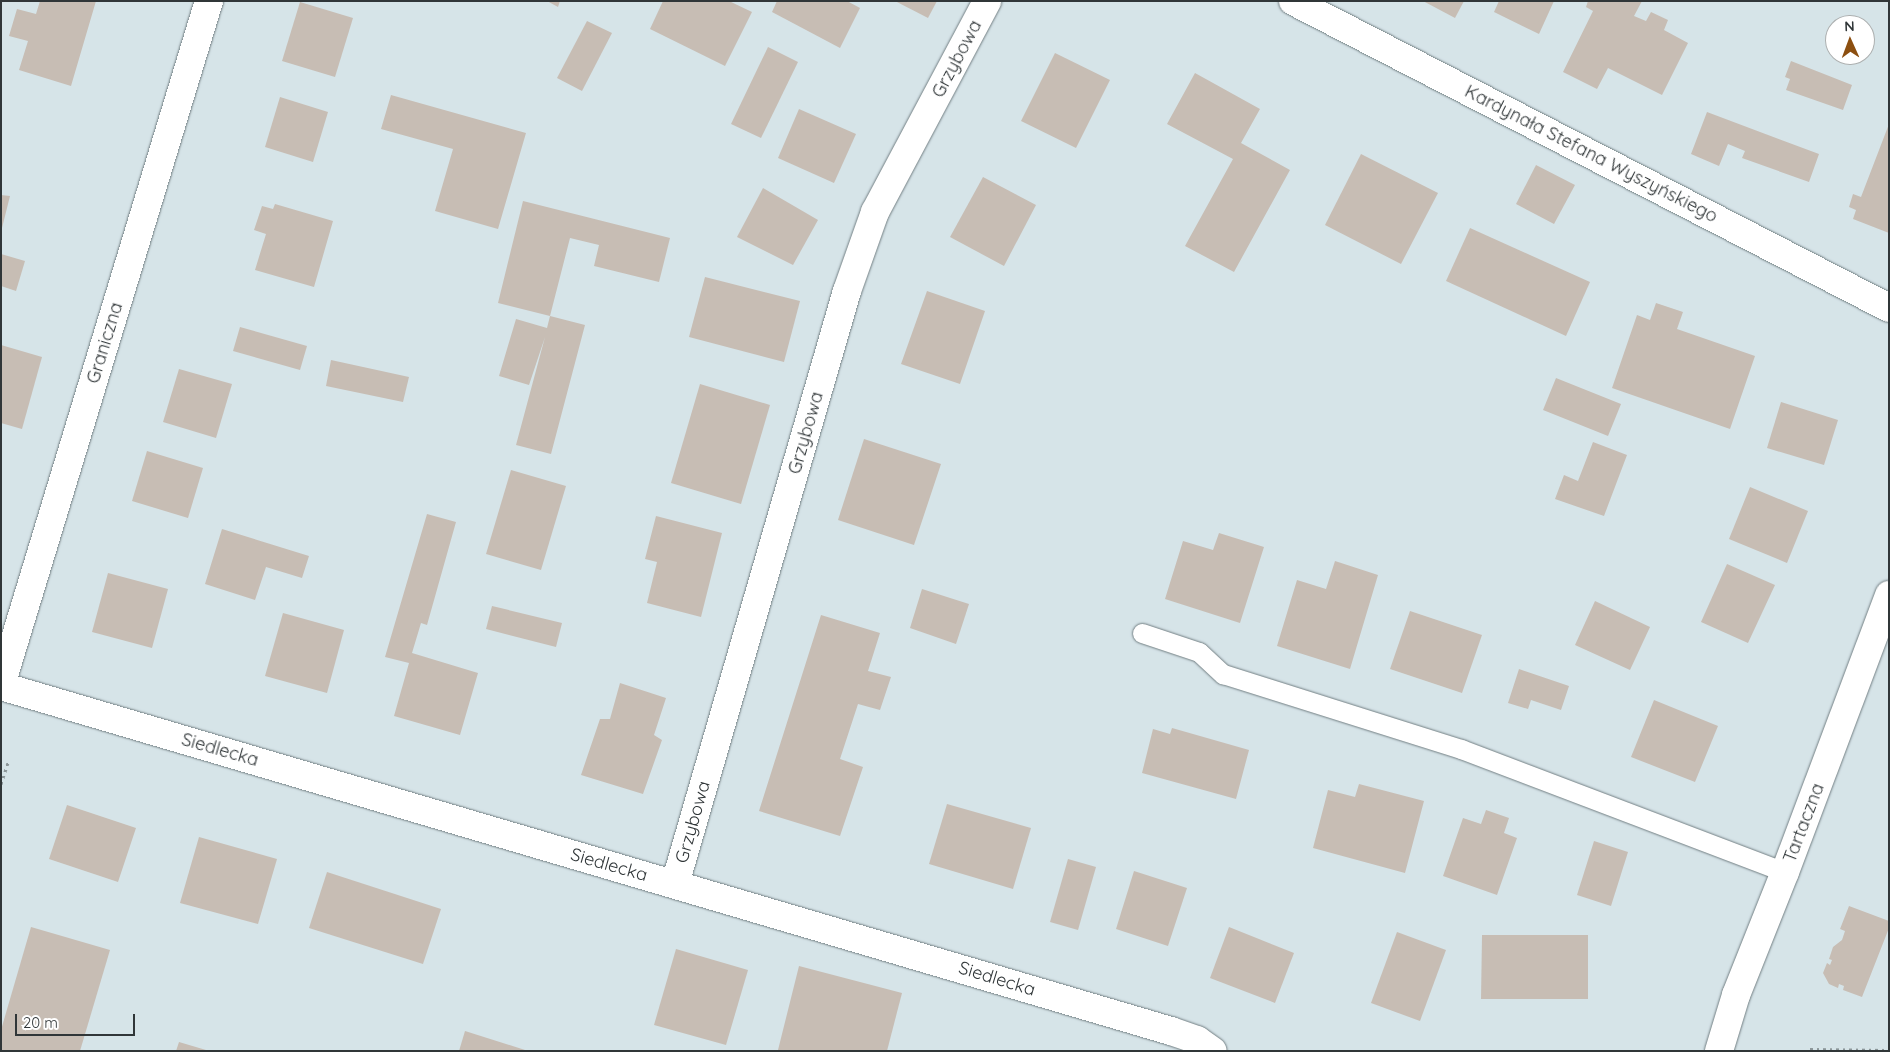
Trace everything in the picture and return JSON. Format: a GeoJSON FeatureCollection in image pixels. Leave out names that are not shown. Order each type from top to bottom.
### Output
{"type":"FeatureCollection","features":[{"type":"Feature","properties":{"kind":"street","name":"Graniczna"},"geometry":{"type":"LineString","coordinates":[[1,686],[210,1]]}},
{"type":"Feature","properties":{"kind":"street","name":"Grzybowa"},"geometry":{"type":"LineString","coordinates":[[674,884],[847,291],[875,212],[987,1]]}},
{"type":"Feature","properties":{"kind":"street","name":"Kardynała Stefana Wyszyńskiego"},"geometry":{"type":"LineString","coordinates":[[1293,1],[1889,308]]}},
{"type":"Feature","properties":{"kind":"street","name":"Tartaczna"},"geometry":{"type":"LineString","coordinates":[[1719,1051],[1736,995],[1785,872],[1889,595]]}},
{"type":"Feature","properties":{"kind":"street","name":"Siedlecka"},"geometry":{"type":"LineString","coordinates":[[1,686],[1171,1030],[1197,1040],[1213,1051]]}},
{"type":"Feature","properties":{"kind":"lane"},"geometry":{"type":"LineString","coordinates":[[1142,633],[1199,652],[1223,674],[1462,749],[1785,872]]}},
{"type":"Feature","properties":{"kind":"path"},"geometry":{"type":"LineString","coordinates":[[1,784],[9,760]]}},
{"type":"Feature","properties":{"kind":"path"},"geometry":{"type":"LineString","coordinates":[[1810,1049],[1889,1050]]}},
{"type":"Feature","properties":{"kind":"building"},"geometry":{"type":"Polygon","coordinates":[[[40,1],[96,1],[71,86],[19,70],[28,41],[9,36],[17,9],[36,14],[40,1]]]}},
{"type":"Feature","properties":{"kind":"building"},"geometry":{"type":"Polygon","coordinates":[[[547,1],[560,1],[558,7],[547,1]]]}},
{"type":"Feature","properties":{"kind":"building"},"geometry":{"type":"Polygon","coordinates":[[[663,1],[729,1],[752,12],[725,66],[650,29],[663,1]]]}},
{"type":"Feature","properties":{"kind":"building"},"geometry":{"type":"Polygon","coordinates":[[[777,1],[847,1],[860,8],[840,48],[772,12],[777,1]]]}},
{"type":"Feature","properties":{"kind":"building"},"geometry":{"type":"Polygon","coordinates":[[[895,1],[937,1],[928,18],[895,1]]]}},
{"type":"Feature","properties":{"kind":"building"},"geometry":{"type":"Polygon","coordinates":[[[1423,1],[1464,1],[1455,18],[1423,1]]]}},
{"type":"Feature","properties":{"kind":"building"},"geometry":{"type":"Polygon","coordinates":[[[1499,1],[1554,1],[1539,34],[1494,12],[1499,1]]]}},
{"type":"Feature","properties":{"kind":"building"},"geometry":{"type":"Polygon","coordinates":[[[1588,1],[1642,1],[1634,16],[1646,21],[1651,12],[1668,20],[1664,30],[1688,43],[1662,95],[1608,68],[1597,89],[1563,72],[1593,11],[1586,7],[1588,1]]]}},
{"type":"Feature","properties":{"kind":"building"},"geometry":{"type":"Polygon","coordinates":[[[300,2],[353,18],[335,77],[282,61],[300,2]]]}},
{"type":"Feature","properties":{"kind":"building"},"geometry":{"type":"Polygon","coordinates":[[[587,21],[612,33],[582,91],[557,78],[587,21]]]}},
{"type":"Feature","properties":{"kind":"building"},"geometry":{"type":"Polygon","coordinates":[[[768,47],[798,62],[761,138],[731,124],[768,47]]]}},
{"type":"Feature","properties":{"kind":"building"},"geometry":{"type":"Polygon","coordinates":[[[1055,53],[1110,80],[1076,148],[1021,121],[1055,53]]]}},
{"type":"Feature","properties":{"kind":"building"},"geometry":{"type":"Polygon","coordinates":[[[1791,61],[1852,85],[1843,110],[1786,90],[1790,79],[1785,77],[1791,61]]]}},
{"type":"Feature","properties":{"kind":"building"},"geometry":{"type":"Polygon","coordinates":[[[1195,73],[1260,109],[1241,143],[1290,170],[1234,272],[1185,246],[1233,159],[1167,124],[1195,73]]]}},
{"type":"Feature","properties":{"kind":"building"},"geometry":{"type":"Polygon","coordinates":[[[391,95],[526,133],[498,229],[435,211],[453,149],[381,129],[391,95]]]}},
{"type":"Feature","properties":{"kind":"building"},"geometry":{"type":"Polygon","coordinates":[[[280,97],[328,112],[313,162],[265,147],[280,97]]]}},
{"type":"Feature","properties":{"kind":"building"},"geometry":{"type":"Polygon","coordinates":[[[799,109],[856,134],[834,183],[778,158],[799,109]]]}},
{"type":"Feature","properties":{"kind":"building"},"geometry":{"type":"Polygon","coordinates":[[[1707,112],[1819,154],[1809,182],[1742,158],[1745,151],[1728,144],[1719,166],[1691,154],[1707,112]]]}},
{"type":"Feature","properties":{"kind":"building"},"geometry":{"type":"Polygon","coordinates":[[[1889,124],[1889,233],[1853,219],[1856,210],[1849,207],[1853,194],[1861,197],[1889,124]]]}},
{"type":"Feature","properties":{"kind":"building"},"geometry":{"type":"Polygon","coordinates":[[[1361,154],[1438,193],[1401,264],[1325,225],[1361,154]]]}},
{"type":"Feature","properties":{"kind":"building"},"geometry":{"type":"Polygon","coordinates":[[[1536,165],[1575,185],[1554,224],[1516,204],[1536,165]]]}},
{"type":"Feature","properties":{"kind":"building"},"geometry":{"type":"Polygon","coordinates":[[[983,177],[1036,205],[1004,266],[950,237],[983,177]]]}},
{"type":"Feature","properties":{"kind":"building"},"geometry":{"type":"Polygon","coordinates":[[[763,188],[818,220],[793,265],[737,237],[763,188]]]}},
{"type":"Feature","properties":{"kind":"building"},"geometry":{"type":"Polygon","coordinates":[[[1,195],[10,196],[2,228],[1,228],[1,195]]]}},
{"type":"Feature","properties":{"kind":"building"},"geometry":{"type":"Polygon","coordinates":[[[523,201],[670,238],[659,282],[594,266],[599,245],[570,238],[550,316],[498,303],[523,201]]]}},
{"type":"Feature","properties":{"kind":"building"},"geometry":{"type":"Polygon","coordinates":[[[275,204],[333,221],[314,287],[255,270],[266,234],[254,230],[262,206],[273,209],[275,204]]]}},
{"type":"Feature","properties":{"kind":"building"},"geometry":{"type":"Polygon","coordinates":[[[1470,228],[1590,282],[1566,336],[1446,281],[1470,228]]]}},
{"type":"Feature","properties":{"kind":"building"},"geometry":{"type":"Polygon","coordinates":[[[1,254],[25,261],[16,291],[1,286],[1,254]]]}},
{"type":"Feature","properties":{"kind":"building"},"geometry":{"type":"Polygon","coordinates":[[[705,277],[800,301],[784,362],[689,337],[705,277]]]}},
{"type":"Feature","properties":{"kind":"building"},"geometry":{"type":"Polygon","coordinates":[[[927,291],[985,311],[960,384],[901,364],[927,291]]]}},
{"type":"Feature","properties":{"kind":"building"},"geometry":{"type":"Polygon","coordinates":[[[1656,303],[1683,312],[1677,329],[1755,356],[1730,429],[1612,388],[1637,315],[1650,320],[1656,303]]]}},
{"type":"Feature","properties":{"kind":"building"},"geometry":{"type":"Polygon","coordinates":[[[550,316],[585,325],[551,454],[516,445],[545,337],[529,385],[499,376],[516,319],[547,328],[550,316]]]}},
{"type":"Feature","properties":{"kind":"building"},"geometry":{"type":"Polygon","coordinates":[[[240,327],[307,346],[300,370],[233,351],[240,327]]]}},
{"type":"Feature","properties":{"kind":"building"},"geometry":{"type":"Polygon","coordinates":[[[1,345],[42,357],[22,429],[1,423],[1,345]]]}},
{"type":"Feature","properties":{"kind":"building"},"geometry":{"type":"Polygon","coordinates":[[[331,360],[409,377],[403,402],[326,386],[331,360]]]}},
{"type":"Feature","properties":{"kind":"building"},"geometry":{"type":"Polygon","coordinates":[[[179,369],[232,384],[216,438],[163,422],[179,369]]]}},
{"type":"Feature","properties":{"kind":"building"},"geometry":{"type":"Polygon","coordinates":[[[1556,378],[1621,404],[1608,436],[1543,410],[1556,378]]]}},
{"type":"Feature","properties":{"kind":"building"},"geometry":{"type":"Polygon","coordinates":[[[700,384],[770,405],[741,504],[671,483],[700,384]]]}},
{"type":"Feature","properties":{"kind":"building"},"geometry":{"type":"Polygon","coordinates":[[[1781,402],[1838,420],[1824,465],[1767,448],[1781,402]]]}},
{"type":"Feature","properties":{"kind":"building"},"geometry":{"type":"Polygon","coordinates":[[[864,439],[941,464],[914,545],[838,520],[864,439]]]}},
{"type":"Feature","properties":{"kind":"building"},"geometry":{"type":"Polygon","coordinates":[[[1593,442],[1627,455],[1604,516],[1555,499],[1564,475],[1578,481],[1593,442]]]}},
{"type":"Feature","properties":{"kind":"building"},"geometry":{"type":"Polygon","coordinates":[[[147,451],[203,468],[188,518],[132,501],[147,451]]]}},
{"type":"Feature","properties":{"kind":"building"},"geometry":{"type":"Polygon","coordinates":[[[511,470],[566,486],[541,570],[486,554],[511,470]]]}},
{"type":"Feature","properties":{"kind":"building"},"geometry":{"type":"Polygon","coordinates":[[[1750,487],[1808,511],[1787,563],[1729,539],[1750,487]]]}},
{"type":"Feature","properties":{"kind":"building"},"geometry":{"type":"Polygon","coordinates":[[[427,514],[456,522],[427,625],[421,623],[412,653],[478,673],[460,735],[394,716],[409,663],[385,657],[427,514]]]}},
{"type":"Feature","properties":{"kind":"building"},"geometry":{"type":"Polygon","coordinates":[[[656,516],[722,533],[701,617],[647,603],[657,562],[645,559],[656,516]]]}},
{"type":"Feature","properties":{"kind":"building"},"geometry":{"type":"Polygon","coordinates":[[[222,529],[309,556],[302,578],[266,567],[255,600],[205,584],[222,529]]]}},
{"type":"Feature","properties":{"kind":"building"},"geometry":{"type":"Polygon","coordinates":[[[1219,533],[1264,547],[1240,623],[1165,599],[1183,541],[1213,550],[1219,533]]]}},
{"type":"Feature","properties":{"kind":"building"},"geometry":{"type":"Polygon","coordinates":[[[1335,561],[1378,575],[1350,669],[1277,646],[1297,580],[1326,589],[1335,561]]]}},
{"type":"Feature","properties":{"kind":"building"},"geometry":{"type":"Polygon","coordinates":[[[1727,564],[1775,585],[1748,643],[1701,622],[1727,564]]]}},
{"type":"Feature","properties":{"kind":"building"},"geometry":{"type":"Polygon","coordinates":[[[108,573],[168,589],[152,648],[92,632],[108,573]]]}},
{"type":"Feature","properties":{"kind":"building"},"geometry":{"type":"Polygon","coordinates":[[[922,589],[969,604],[956,644],[910,628],[922,589]]]}},
{"type":"Feature","properties":{"kind":"building"},"geometry":{"type":"Polygon","coordinates":[[[1595,601],[1650,627],[1630,670],[1575,645],[1595,601]]]}},
{"type":"Feature","properties":{"kind":"building"},"geometry":{"type":"Polygon","coordinates":[[[492,606],[562,623],[556,647],[486,629],[492,606]]]}},
{"type":"Feature","properties":{"kind":"building"},"geometry":{"type":"Polygon","coordinates":[[[1410,611],[1482,635],[1462,693],[1390,669],[1410,611]]]}},
{"type":"Feature","properties":{"kind":"building"},"geometry":{"type":"Polygon","coordinates":[[[283,613],[344,630],[327,693],[265,676],[283,613]]]}},
{"type":"Feature","properties":{"kind":"building"},"geometry":{"type":"Polygon","coordinates":[[[821,615],[880,633],[868,671],[891,677],[880,710],[858,704],[840,759],[863,767],[840,836],[759,811],[821,615]]]}},
{"type":"Feature","properties":{"kind":"building"},"geometry":{"type":"Polygon","coordinates":[[[1519,669],[1569,686],[1561,710],[1531,700],[1528,709],[1508,703],[1519,669]]]}},
{"type":"Feature","properties":{"kind":"building"},"geometry":{"type":"Polygon","coordinates":[[[620,683],[666,698],[654,735],[662,740],[643,794],[581,775],[600,719],[610,719],[620,683]]]}},
{"type":"Feature","properties":{"kind":"building"},"geometry":{"type":"Polygon","coordinates":[[[1654,700],[1718,726],[1695,782],[1631,757],[1654,700]]]}},
{"type":"Feature","properties":{"kind":"building"},"geometry":{"type":"Polygon","coordinates":[[[1172,728],[1249,750],[1236,799],[1142,773],[1153,729],[1170,734],[1172,728]]]}},
{"type":"Feature","properties":{"kind":"building"},"geometry":{"type":"Polygon","coordinates":[[[1359,784],[1424,801],[1405,873],[1313,848],[1328,790],[1355,797],[1359,784]]]}},
{"type":"Feature","properties":{"kind":"building"},"geometry":{"type":"Polygon","coordinates":[[[947,804],[1031,828],[1013,889],[929,864],[947,804]]]}},
{"type":"Feature","properties":{"kind":"building"},"geometry":{"type":"Polygon","coordinates":[[[67,805],[136,828],[118,882],[49,859],[67,805]]]}},
{"type":"Feature","properties":{"kind":"building"},"geometry":{"type":"Polygon","coordinates":[[[1486,810],[1509,818],[1504,833],[1517,838],[1497,895],[1443,876],[1463,818],[1481,824],[1486,810]]]}},
{"type":"Feature","properties":{"kind":"building"},"geometry":{"type":"Polygon","coordinates":[[[199,837],[277,859],[258,924],[180,903],[199,837]]]}},
{"type":"Feature","properties":{"kind":"building"},"geometry":{"type":"Polygon","coordinates":[[[1594,841],[1628,852],[1611,906],[1577,895],[1594,841]]]}},
{"type":"Feature","properties":{"kind":"building"},"geometry":{"type":"Polygon","coordinates":[[[1068,859],[1096,867],[1078,930],[1050,922],[1068,859]]]}},
{"type":"Feature","properties":{"kind":"building"},"geometry":{"type":"Polygon","coordinates":[[[1134,871],[1187,888],[1168,946],[1116,929],[1134,871]]]}},
{"type":"Feature","properties":{"kind":"building"},"geometry":{"type":"Polygon","coordinates":[[[327,872],[441,909],[423,964],[309,928],[327,872]]]}},
{"type":"Feature","properties":{"kind":"building"},"geometry":{"type":"Polygon","coordinates":[[[1849,906],[1889,921],[1889,928],[1862,997],[1843,990],[1844,986],[1839,984],[1838,988],[1829,984],[1823,973],[1827,963],[1830,965],[1832,960],[1829,959],[1833,947],[1842,940],[1845,931],[1840,929],[1849,906]]]}},
{"type":"Feature","properties":{"kind":"building"},"geometry":{"type":"Polygon","coordinates":[[[31,927],[110,950],[80,1051],[1,1051],[1,1030],[31,927]]]}},
{"type":"Feature","properties":{"kind":"building"},"geometry":{"type":"Polygon","coordinates":[[[1229,927],[1294,953],[1275,1003],[1210,978],[1229,927]]]}},
{"type":"Feature","properties":{"kind":"building"},"geometry":{"type":"Polygon","coordinates":[[[1397,932],[1446,950],[1420,1021],[1371,1003],[1397,932]]]}},
{"type":"Feature","properties":{"kind":"building"},"geometry":{"type":"Polygon","coordinates":[[[1482,935],[1588,935],[1588,999],[1481,999],[1482,935]]]}},
{"type":"Feature","properties":{"kind":"building"},"geometry":{"type":"Polygon","coordinates":[[[676,949],[748,970],[726,1045],[654,1025],[676,949]]]}},
{"type":"Feature","properties":{"kind":"building"},"geometry":{"type":"Polygon","coordinates":[[[799,966],[902,993],[887,1051],[778,1050],[799,966]]]}},
{"type":"Feature","properties":{"kind":"building"},"geometry":{"type":"Polygon","coordinates":[[[465,1031],[525,1050],[525,1051],[459,1051],[465,1031]]]}},
{"type":"Feature","properties":{"kind":"building"},"geometry":{"type":"Polygon","coordinates":[[[179,1042],[206,1050],[206,1051],[176,1051],[179,1042]]]}}]}
